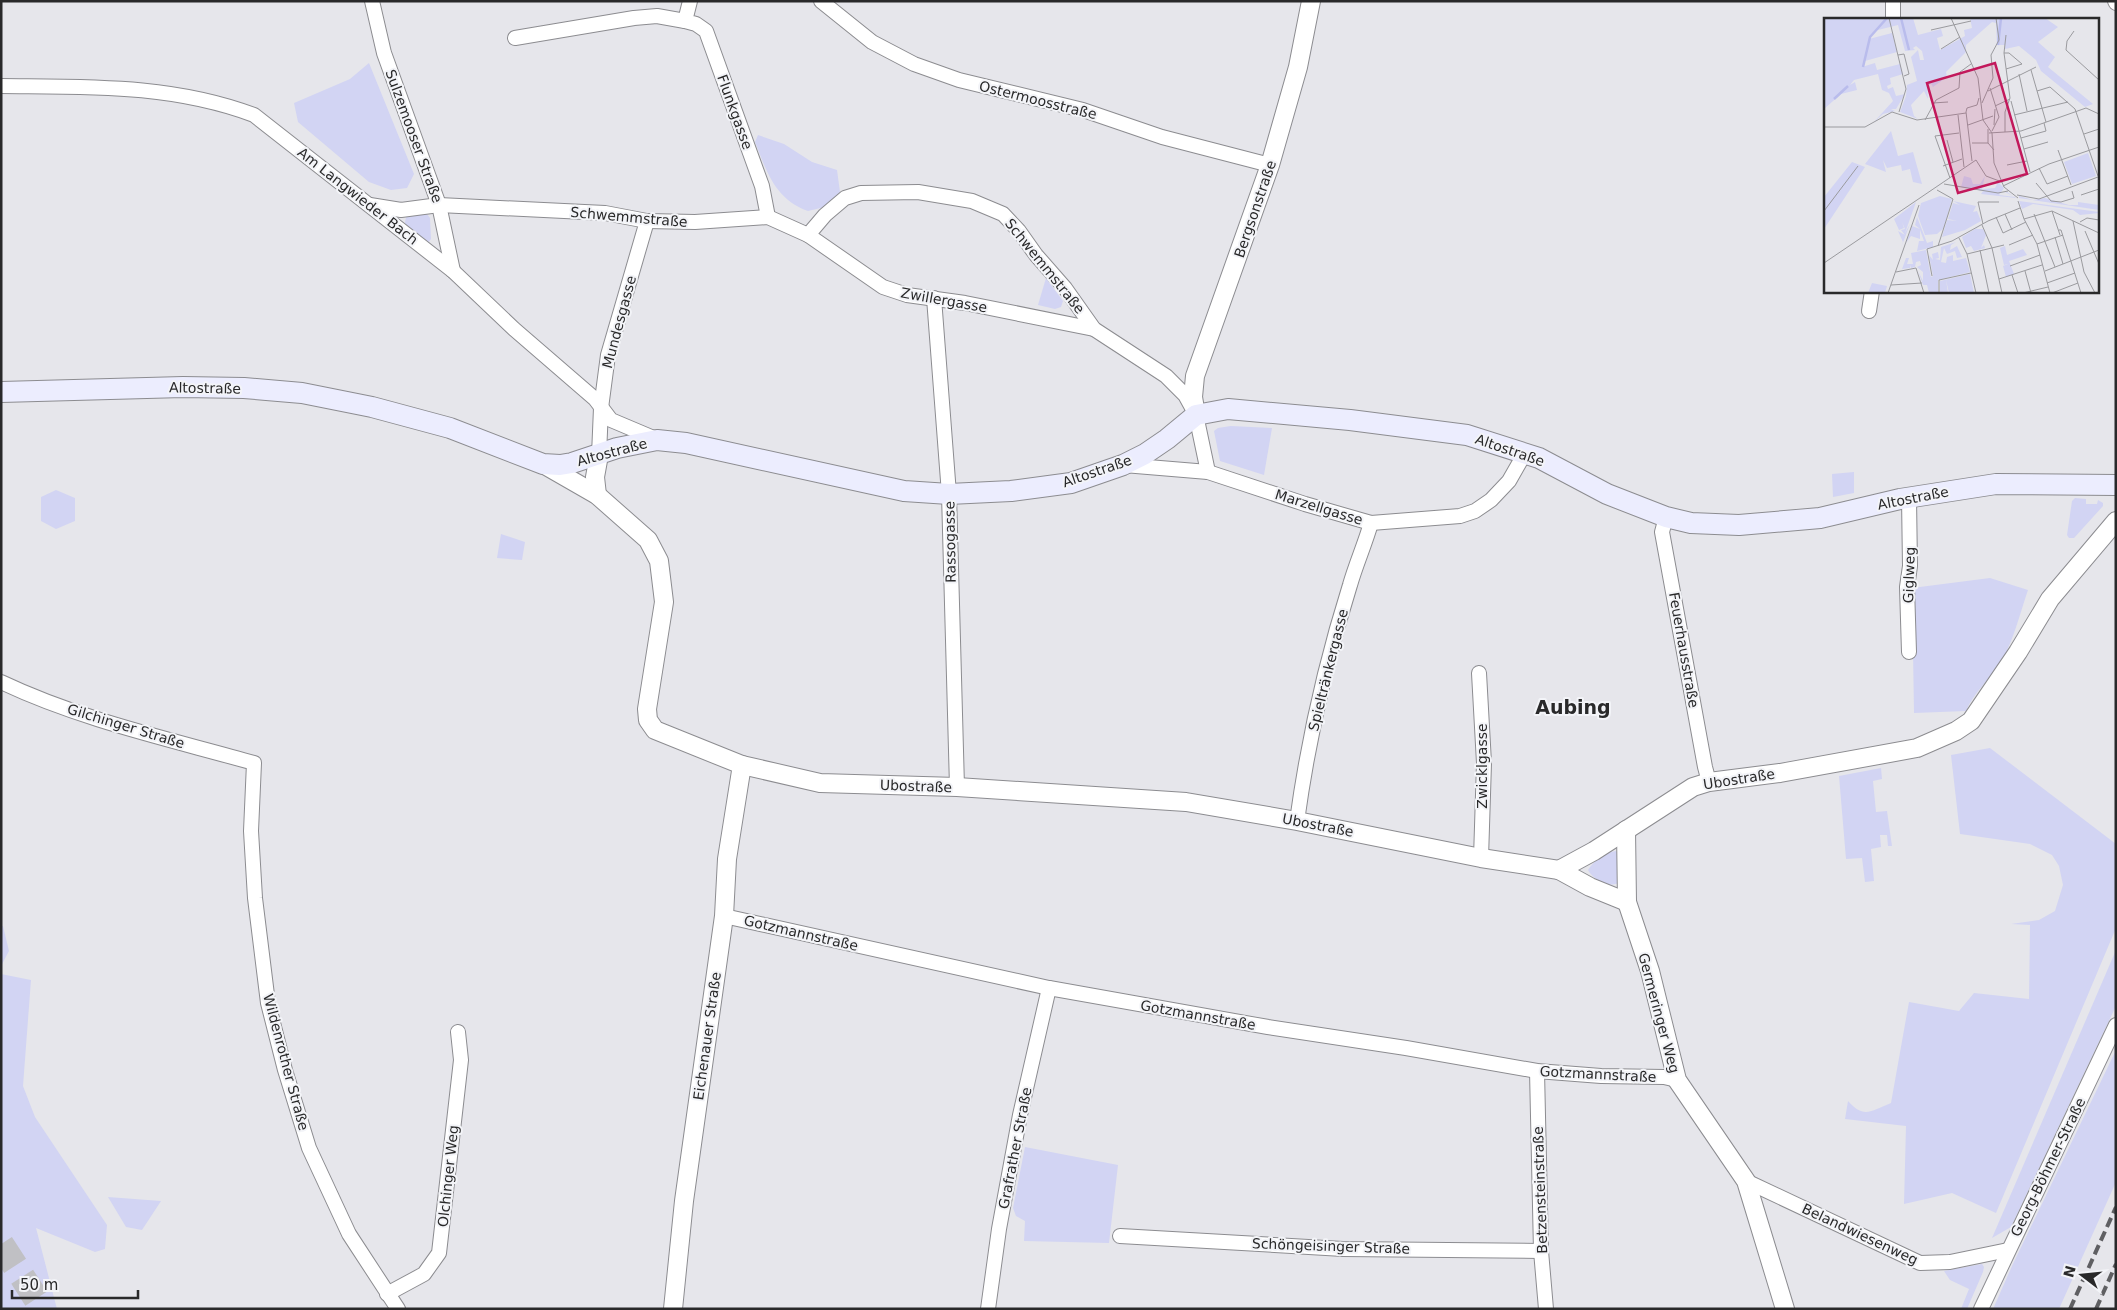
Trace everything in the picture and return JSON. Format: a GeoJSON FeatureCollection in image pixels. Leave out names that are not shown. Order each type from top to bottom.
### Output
{"type":"FeatureCollection","features":[{"type":"Feature","properties":{"kind":"main road","name":"Altostraße"},"geometry":{"type":"LineString","coordinates":[[1,392],[183,387],[244,388],[302,393],[372,407],[450,428],[543,464],[560,465],[599,455],[626,445],[657,440],[692,445],[904,491],[949,494],[1011,491],[1071,483],[1123,465],[1167,440],[1196,415],[1228,409],[1350,420],[1467,435],[1525,453],[1607,494],[1666,517],[1691,523],[1739,525],[1820,518],[1909,498],[1996,484],[2116,485]]}},
{"type":"Feature","properties":{"kind":"street","name":"Sulzemooser Straße"},"geometry":{"type":"LineString","coordinates":[[372,1],[384,53],[439,205],[453,271]]}},
{"type":"Feature","properties":{"kind":"street"},"geometry":{"type":"LineString","coordinates":[[685,21],[690,1]]}},
{"type":"Feature","properties":{"kind":"street","name":"Ostermoosstraße"},"geometry":{"type":"LineString","coordinates":[[821,1],[872,42],[914,64],[959,80],[1083,110],[1162,136],[1270,165]]}},
{"type":"Feature","properties":{"kind":"street","name":"Bergsonstraße"},"geometry":{"type":"LineString","coordinates":[[1196,415],[1193,397],[1195,376],[1270,165],[1298,67],[1311,1]]}},
{"type":"Feature","properties":{"kind":"street"},"geometry":{"type":"LineString","coordinates":[[1893,1],[1893,18]]}},
{"type":"Feature","properties":{"kind":"street","name":"Flunkgasse"},"geometry":{"type":"LineString","coordinates":[[515,38],[634,18],[657,16],[696,24],[706,31],[762,186],[768,217]]}},
{"type":"Feature","properties":{"kind":"street","name":"Am Langwieder Bach"},"geometry":{"type":"LineString","coordinates":[[1,86],[116,87],[162,92],[226,104],[254,115],[453,271],[595,399],[612,420],[657,440]]}},
{"type":"Feature","properties":{"kind":"street","name":"Schwemmstraße"},"geometry":{"type":"LineString","coordinates":[[370,205],[401,210],[439,205],[605,213],[648,221],[695,222],[768,217],[808,235],[825,214],[845,198],[861,193],[918,192],[972,201],[1003,214],[1065,288],[1094,328],[1166,376],[1185,395],[1196,415]]}},
{"type":"Feature","properties":{"kind":"street","name":"Mundesgasse"},"geometry":{"type":"LineString","coordinates":[[599,455],[601,408],[608,354],[648,221]]}},
{"type":"Feature","properties":{"kind":"street","name":"Zwillergasse"},"geometry":{"type":"LineString","coordinates":[[808,235],[883,287],[907,295],[966,303],[1094,328]]}},
{"type":"Feature","properties":{"kind":"street"},"geometry":{"type":"LineString","coordinates":[[1869,312],[1872,292]]}},
{"type":"Feature","properties":{"kind":"street","name":"Rassogasse"},"geometry":{"type":"LineString","coordinates":[[934,298],[949,494],[956,787]]}},
{"type":"Feature","properties":{"kind":"street"},"geometry":{"type":"LineString","coordinates":[[1196,415],[1208,472]]}},
{"type":"Feature","properties":{"kind":"street","name":"Marzellgasse"},"geometry":{"type":"LineString","coordinates":[[1123,465],[1208,472],[1305,504],[1371,523],[1460,516],[1475,511],[1491,500],[1509,480],[1525,453]]}},
{"type":"Feature","properties":{"kind":"street"},"geometry":{"type":"LineString","coordinates":[[597,495],[596,476],[599,455]]}},
{"type":"Feature","properties":{"kind":"street","name":"Ubostraße"},"geometry":{"type":"LineString","coordinates":[[543,464],[597,495],[648,540],[659,561],[664,602],[647,710],[648,720],[655,730],[742,764],[820,783],[956,787],[1186,802],[1297,820],[1481,858],[1559,870],[1626,830],[1692,787],[1709,782],[1780,772],[1918,748],[1956,731],[1971,721],[2018,652],[2050,599],[2116,521]]}},
{"type":"Feature","properties":{"kind":"street","name":"Giglweg"},"geometry":{"type":"LineString","coordinates":[[1909,498],[1910,566],[1907,587],[1909,652]]}},
{"type":"Feature","properties":{"kind":"street","name":"Feuerhausstraße"},"geometry":{"type":"LineString","coordinates":[[1666,517],[1662,532],[1709,782]]}},
{"type":"Feature","properties":{"kind":"street","name":"Spieltränkergasse"},"geometry":{"type":"LineString","coordinates":[[1297,820],[1307,754],[1323,683],[1350,585],[1371,523]]}},
{"type":"Feature","properties":{"kind":"street","name":"Zwicklgasse"},"geometry":{"type":"LineString","coordinates":[[1480,673],[1484,764],[1481,858]]}},
{"type":"Feature","properties":{"kind":"street","name":"Gilchinger Straße"},"geometry":{"type":"LineString","coordinates":[[1,682],[49,703],[140,732],[254,763]]}},
{"type":"Feature","properties":{"kind":"street","name":"Wildenrother Straße"},"geometry":{"type":"LineString","coordinates":[[254,763],[251,831],[255,898],[271,1013],[309,1148],[349,1234],[398,1309]]}},
{"type":"Feature","properties":{"kind":"street","name":"Eichenauer Straße"},"geometry":{"type":"LineString","coordinates":[[673,1309],[684,1201],[724,916],[727,859],[742,764]]}},
{"type":"Feature","properties":{"kind":"street","name":"Germeringer Weg"},"geometry":{"type":"LineString","coordinates":[[1626,830],[1626,902],[1650,971],[1677,1080],[1746,1181],[1786,1309]]}},
{"type":"Feature","properties":{"kind":"street"},"geometry":{"type":"LineString","coordinates":[[1559,870],[1590,888],[1626,902]]}},
{"type":"Feature","properties":{"kind":"street","name":"Gotzmannstraße"},"geometry":{"type":"LineString","coordinates":[[724,916],[1049,988],[1537,1071],[1601,1076],[1664,1077],[1677,1080]]}},
{"type":"Feature","properties":{"kind":"street","name":"Grafrather Straße"},"geometry":{"type":"LineString","coordinates":[[988,1309],[999,1229],[1020,1115],[1049,988]]}},
{"type":"Feature","properties":{"kind":"street","name":"Georg-Böhmer-Straße"},"geometry":{"type":"LineString","coordinates":[[1981,1309],[2116,1025]]}},
{"type":"Feature","properties":{"kind":"street","name":"Olchinger Weg"},"geometry":{"type":"LineString","coordinates":[[387,1294],[424,1274],[440,1253],[461,1060],[458,1032]]}},
{"type":"Feature","properties":{"kind":"street","name":"Betzensteinstraße"},"geometry":{"type":"LineString","coordinates":[[1537,1071],[1541,1252],[1546,1309]]}},
{"type":"Feature","properties":{"kind":"street","name":"Belandwiesenweg"},"geometry":{"type":"LineString","coordinates":[[1746,1181],[1920,1263],[1950,1262],[2008,1250]]}},
{"type":"Feature","properties":{"kind":"street","name":"Schöngeisinger Straße"},"geometry":{"type":"LineString","coordinates":[[1120,1236],[1343,1249],[1541,1252]]}},
{"type":"Feature","properties":{"kind":"shaded area"},"geometry":{"type":"Polygon","coordinates":[[[369,63],[414,174],[407,188],[391,190],[369,182],[298,122],[294,103],[350,79],[369,63]]]}},
{"type":"Feature","properties":{"kind":"shaded area"},"geometry":{"type":"Polygon","coordinates":[[[758,135],[784,144],[812,162],[837,170],[840,192],[829,206],[808,211],[797,206],[780,192],[768,174],[755,142],[758,135]]]}},
{"type":"Feature","properties":{"kind":"shaded area"},"geometry":{"type":"Polygon","coordinates":[[[427,214],[430,218],[431,239],[428,243],[407,229],[405,221],[407,216],[427,214]]]}},
{"type":"Feature","properties":{"kind":"shaded area"},"geometry":{"type":"Polygon","coordinates":[[[1046,278],[1063,301],[1061,307],[1055,309],[1038,305],[1046,278]]]}},
{"type":"Feature","properties":{"kind":"shaded area"},"geometry":{"type":"Polygon","coordinates":[[[1231,426],[1272,428],[1264,475],[1220,461],[1214,431],[1218,428],[1231,426]]]}},
{"type":"Feature","properties":{"kind":"shaded area"},"geometry":{"type":"Polygon","coordinates":[[[1854,472],[1854,493],[1833,497],[1832,474],[1854,472]]]}},
{"type":"Feature","properties":{"kind":"shaded area"},"geometry":{"type":"Polygon","coordinates":[[[56,490],[75,498],[75,521],[56,529],[41,521],[41,497],[56,490]]]}},
{"type":"Feature","properties":{"kind":"shaded area"},"geometry":{"type":"Polygon","coordinates":[[[2075,498],[2086,499],[2086,504],[2097,504],[2098,500],[2103,503],[2103,506],[2074,538],[2069,538],[2067,535],[2072,501],[2075,498]]]}},
{"type":"Feature","properties":{"kind":"shaded area"},"geometry":{"type":"Polygon","coordinates":[[[501,534],[525,542],[522,560],[497,558],[501,534]]]}},
{"type":"Feature","properties":{"kind":"shaded area"},"geometry":{"type":"Polygon","coordinates":[[[1990,578],[2028,590],[2013,635],[2002,660],[1973,698],[1966,711],[1914,713],[1912,588],[1990,578]]]}},
{"type":"Feature","properties":{"kind":"shaded area"},"geometry":{"type":"Polygon","coordinates":[[[1990,748],[2116,844],[2116,928],[1996,1213],[1952,1193],[1904,1204],[1906,1126],[1845,1119],[1848,1101],[1863,1112],[1873,1111],[1891,1103],[1909,1002],[1959,1011],[1974,993],[2029,999],[2030,925],[2011,924],[2039,920],[2055,911],[2063,885],[2059,866],[2052,855],[2030,844],[1960,834],[1951,755],[1990,748]]]}},
{"type":"Feature","properties":{"kind":"shaded area"},"geometry":{"type":"Polygon","coordinates":[[[1881,768],[1882,779],[1873,781],[1876,812],[1887,811],[1892,846],[1888,846],[1887,835],[1880,835],[1881,847],[1871,849],[1874,881],[1865,882],[1862,858],[1846,859],[1839,776],[1881,768]]]}},
{"type":"Feature","properties":{"kind":"shaded area"},"geometry":{"type":"Polygon","coordinates":[[[1616,851],[1620,858],[1621,881],[1617,884],[1603,883],[1590,874],[1588,870],[1596,860],[1616,851]]]}},
{"type":"Feature","properties":{"kind":"shaded area"},"geometry":{"type":"Polygon","coordinates":[[[1,926],[3,926],[9,951],[1,966],[1,926]]]}},
{"type":"Feature","properties":{"kind":"shaded area"},"geometry":{"type":"Polygon","coordinates":[[[2116,950],[2116,1006],[2011,1227],[1992,1238],[2116,950]]]}},
{"type":"Feature","properties":{"kind":"shaded area"},"geometry":{"type":"Polygon","coordinates":[[[1,974],[31,980],[23,1086],[35,1117],[107,1225],[105,1249],[95,1252],[36,1228],[57,1309],[1,1309],[1,974]]]}},
{"type":"Feature","properties":{"kind":"shaded area"},"geometry":{"type":"Polygon","coordinates":[[[2116,1050],[2116,1182],[2059,1309],[1993,1309],[2012,1266],[2116,1050]]]}},
{"type":"Feature","properties":{"kind":"shaded area"},"geometry":{"type":"Polygon","coordinates":[[[1025,1147],[1118,1165],[1109,1243],[1024,1241],[1025,1221],[1016,1216],[1013,1208],[1025,1147]]]}},
{"type":"Feature","properties":{"kind":"shaded area"},"geometry":{"type":"Polygon","coordinates":[[[108,1197],[161,1201],[142,1230],[126,1227],[108,1197]]]}},
{"type":"Feature","properties":{"kind":"shaded area"},"geometry":{"type":"Polygon","coordinates":[[[1982,1264],[1984,1267],[1983,1272],[1967,1309],[1961,1309],[1969,1289],[1950,1280],[1944,1271],[1982,1264]]]}},
{"type":"Feature","properties":{"kind":"tunnel"},"geometry":{"type":"LineString","coordinates":[[1,1244],[43,1309]]}},
{"type":"Feature","properties":{"kind":"railway"},"geometry":{"type":"LineString","coordinates":[[2070,1309],[2116,1207]]}},
{"type":"Feature","properties":{"kind":"railway"},"geometry":{"type":"LineString","coordinates":[[2096,1309],[2116,1264]]}},
{"type":"Feature","properties":{"kind":"district","name":"Aubing"},"geometry":{"type":"Point","coordinates":[1573,707]}}]}
